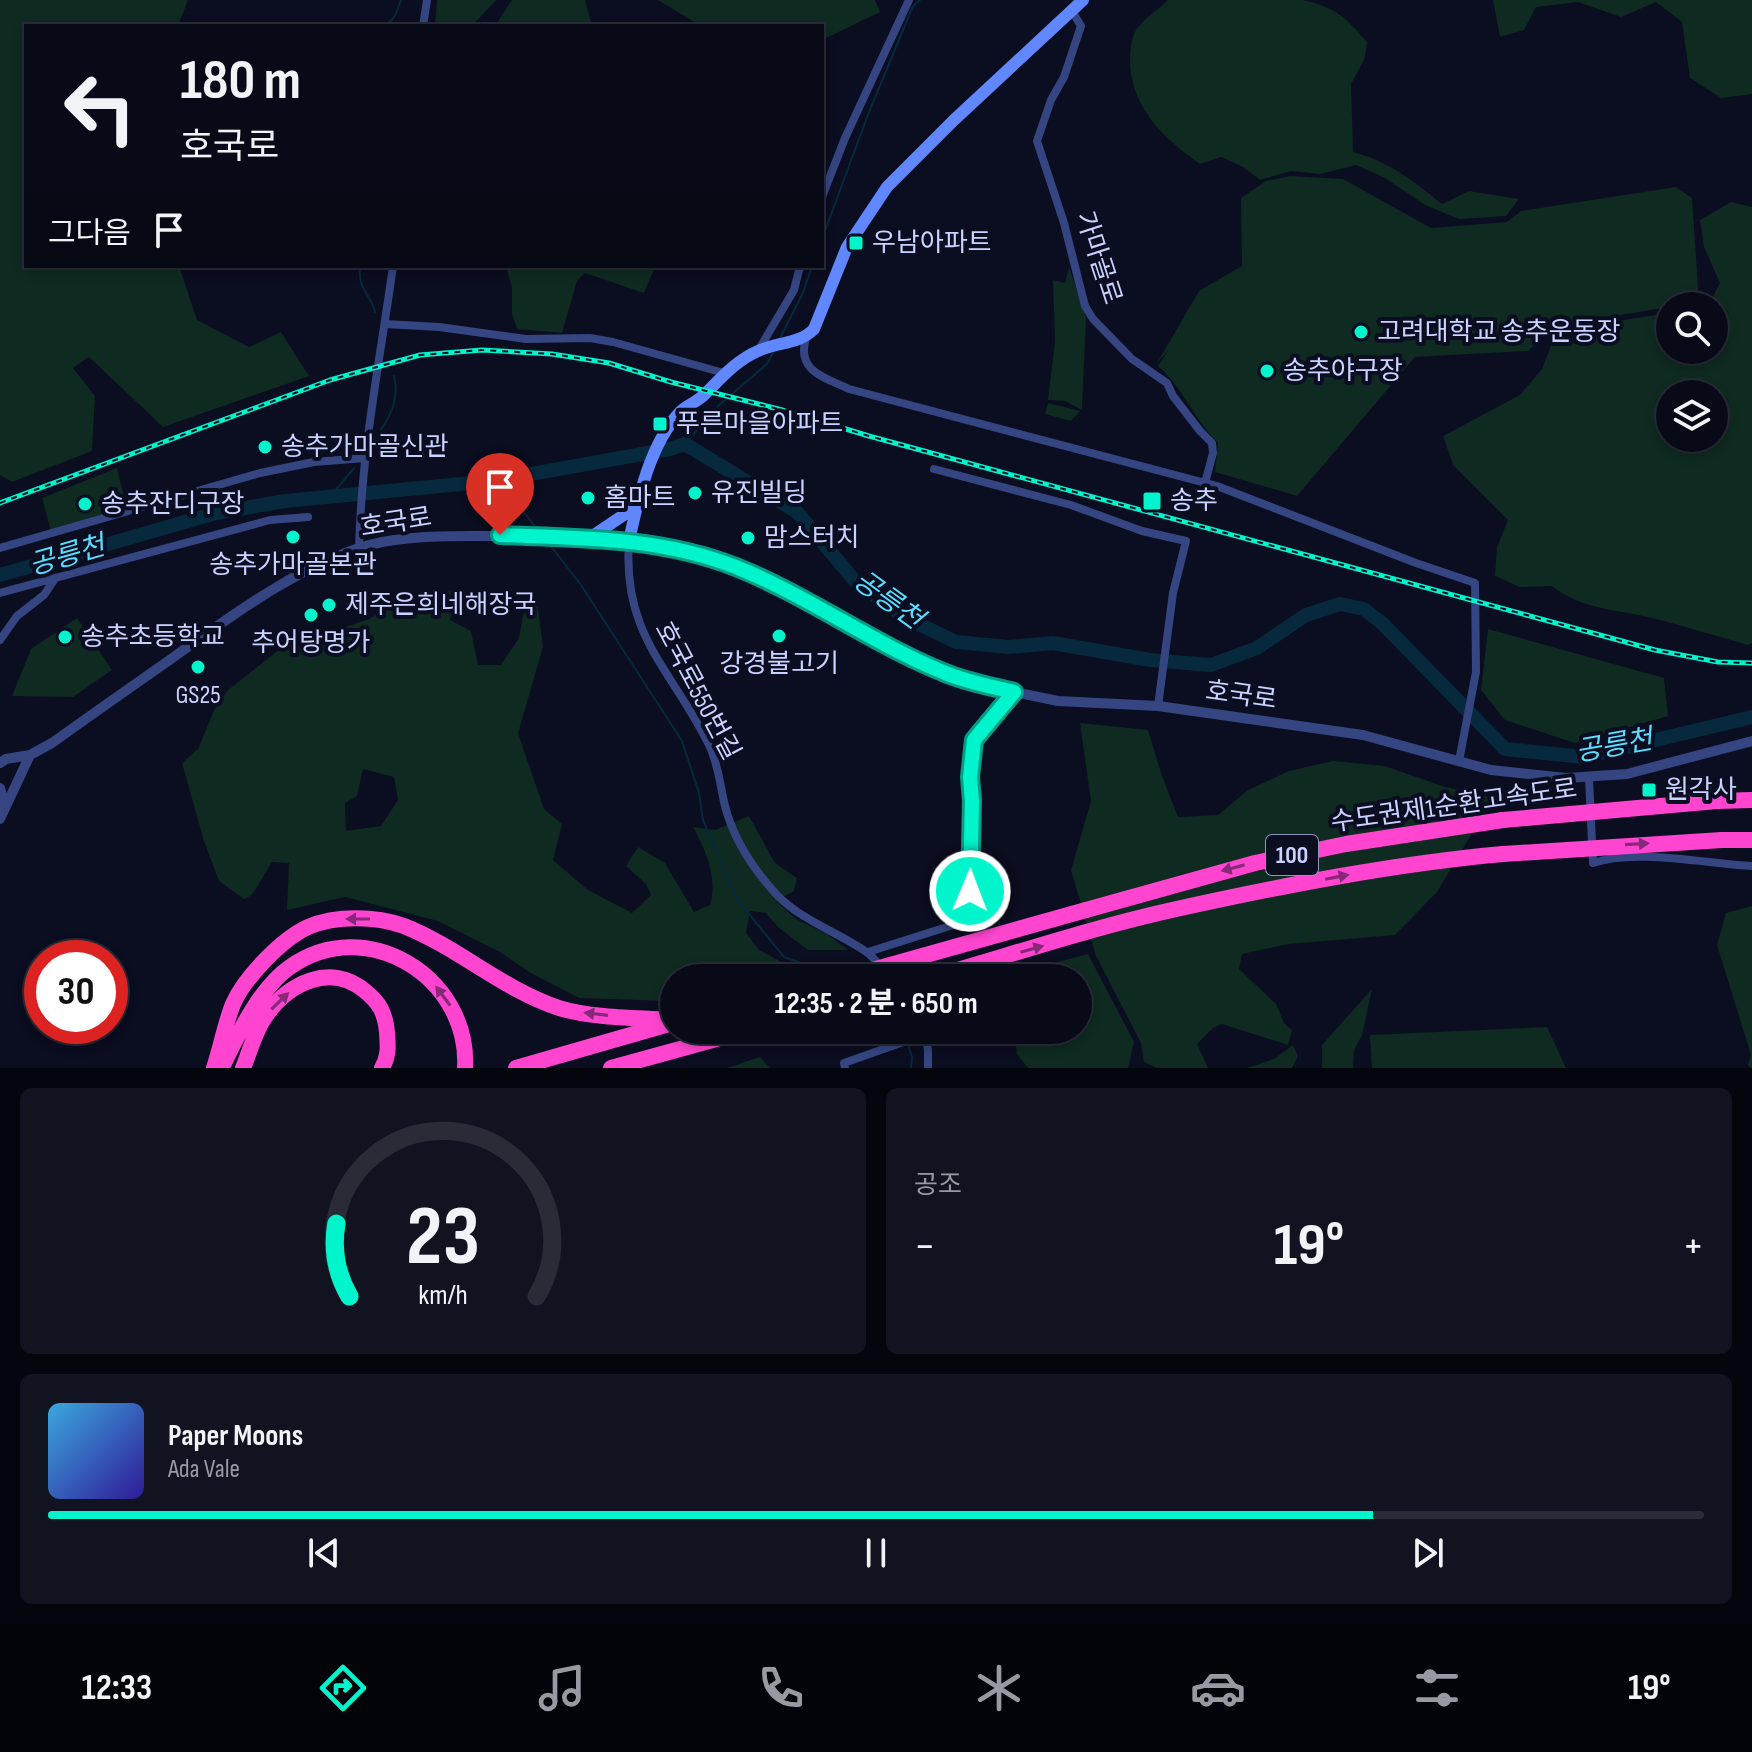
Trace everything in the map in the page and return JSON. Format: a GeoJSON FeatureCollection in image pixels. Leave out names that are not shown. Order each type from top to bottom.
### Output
{"type":"FeatureCollection","features":[{"type":"Feature","properties":{"kind":"highway","name":"수도권제1순환고속도로"},"geometry":{"type":"LineString","coordinates":[[894,964],[1255,863],[1346,844],[1503,820],[1752,800]]}},
{"type":"Feature","properties":{"kind":"highway","name":"수도권제1순환고속도로"},"geometry":{"type":"LineString","coordinates":[[979,964],[1097,930],[1261,891],[1444,859],[1752,840]]}},
{"type":"Feature","properties":{"kind":"highway"},"geometry":{"type":"LineString","coordinates":[[214,1068],[234,1002],[264,959],[308,927],[359,916],[402,926],[444,947],[513,990],[562,1009],[660,1020]]}},
{"type":"Feature","properties":{"kind":"highway"},"geometry":{"type":"LineString","coordinates":[[222,1068],[261,998],[288,967],[326,948],[367,946],[407,962],[443,991],[460,1023],[466,1050],[465,1068]]}},
{"type":"Feature","properties":{"kind":"highway"},"geometry":{"type":"LineString","coordinates":[[243,1068],[265,1017],[282,997],[308,979],[331,976],[354,981],[381,1004],[387,1029],[388,1057],[382,1068]]}},
{"type":"Feature","properties":{"kind":"highway"},"geometry":{"type":"LineString","coordinates":[[516,1068],[660,1025]]}},
{"type":"Feature","properties":{"kind":"highway"},"geometry":{"type":"LineString","coordinates":[[611,1068],[693,1044]]}},
{"type":"Feature","properties":{"kind":"highway"},"geometry":{"type":"LineString","coordinates":[[651,1068],[685,1046]]}},
{"type":"Feature","properties":{"kind":"main road"},"geometry":{"type":"LineString","coordinates":[[629,541],[646,474],[667,431],[682,410],[703,397],[724,373],[758,351],[803,338],[814,329],[847,247],[887,187],[1083,0]]}},
{"type":"Feature","properties":{"kind":"main road"},"geometry":{"type":"LineString","coordinates":[[591,537],[637,506]]}},
{"type":"Feature","properties":{"kind":"street"},"geometry":{"type":"LineString","coordinates":[[423,24],[427,0]]}},
{"type":"Feature","properties":{"kind":"street"},"geometry":{"type":"LineString","coordinates":[[824,192],[851,123],[909,0]]}},
{"type":"Feature","properties":{"kind":"street","name":"가마골로"},"geometry":{"type":"LineString","coordinates":[[1072,11],[1081,26],[1037,141],[1064,223],[1085,306],[1093,319],[1132,359],[1167,383],[1212,443],[1205,483]]}},
{"type":"Feature","properties":{"kind":"street"},"geometry":{"type":"LineString","coordinates":[[359,550],[359,512],[365,458],[393,268]]}},
{"type":"Feature","properties":{"kind":"street"},"geometry":{"type":"LineString","coordinates":[[758,351],[794,290],[800,268]]}},
{"type":"Feature","properties":{"kind":"street"},"geometry":{"type":"LineString","coordinates":[[385,324],[439,327],[526,339],[590,338],[724,373]]}},
{"type":"Feature","properties":{"kind":"street"},"geometry":{"type":"LineString","coordinates":[[803,338],[804,361],[810,370],[849,389],[1205,483],[1475,583],[1474,689],[1459,761]]}},
{"type":"Feature","properties":{"kind":"street"},"geometry":{"type":"LineString","coordinates":[[0,548],[260,473],[314,462],[365,458]]}},
{"type":"Feature","properties":{"kind":"street"},"geometry":{"type":"LineString","coordinates":[[934,469],[1071,505],[1142,531],[1186,541],[1173,593],[1158,706]]}},
{"type":"Feature","properties":{"kind":"street"},"geometry":{"type":"LineString","coordinates":[[0,593],[270,520],[308,517]]}},
{"type":"Feature","properties":{"kind":"street","name":"호국로"},"geometry":{"type":"LineString","coordinates":[[2,759],[30,755],[52,743],[233,614],[303,573],[381,543],[426,537],[591,537],[629,541],[696,555],[736,567],[942,672],[1014,692],[1058,701],[1158,706],[1363,735],[1491,770],[1551,777],[1589,778],[1627,774],[1752,741]]}},
{"type":"Feature","properties":{"kind":"street","name":"호국로550번길"},"geometry":{"type":"LineString","coordinates":[[629,541],[629,582],[640,629],[710,747],[737,840],[751,863],[781,898],[868,952],[878,964]]}},
{"type":"Feature","properties":{"kind":"street"},"geometry":{"type":"LineString","coordinates":[[0,640],[17,616],[44,595],[54,580]]}},
{"type":"Feature","properties":{"kind":"street"},"geometry":{"type":"LineString","coordinates":[[868,952],[969,920],[970,777],[974,740],[1014,692]]}},
{"type":"Feature","properties":{"kind":"street"},"geometry":{"type":"LineString","coordinates":[[0,819],[30,755]]}},
{"type":"Feature","properties":{"kind":"street"},"geometry":{"type":"LineString","coordinates":[[1589,778],[1593,863],[1604,859],[1662,857],[1705,864],[1752,866]]}},
{"type":"Feature","properties":{"kind":"street"},"geometry":{"type":"LineString","coordinates":[[0,788],[5,807]]}},
{"type":"Feature","properties":{"kind":"street"},"geometry":{"type":"LineString","coordinates":[[845,1068],[844,1063],[898,1044]]}},
{"type":"Feature","properties":{"kind":"street"},"geometry":{"type":"LineString","coordinates":[[926,1044],[928,1068]]}},
{"type":"Feature","properties":{"kind":"green space"},"geometry":{"type":"Polygon","coordinates":[[[0,0],[188,0],[179,24],[24,24],[24,268],[180,268],[197,320],[249,347],[281,332],[309,376],[163,427],[89,357],[73,368],[95,396],[92,451],[12,482],[0,475],[0,0]]]}},
{"type":"Feature","properties":{"kind":"green space"},"geometry":{"type":"Polygon","coordinates":[[[437,0],[496,0],[474,24],[435,24],[437,0]]]}},
{"type":"Feature","properties":{"kind":"green space"},"geometry":{"type":"Polygon","coordinates":[[[512,0],[585,0],[591,24],[496,24],[512,0]]]}},
{"type":"Feature","properties":{"kind":"green space"},"geometry":{"type":"Polygon","coordinates":[[[658,0],[875,0],[880,12],[824,39],[824,24],[698,24],[658,0]]]}},
{"type":"Feature","properties":{"kind":"green space"},"geometry":{"type":"Polygon","coordinates":[[[1168,0],[1303,0],[1332,10],[1367,42],[1365,58],[1351,84],[1353,152],[1389,166],[1442,204],[1469,191],[1519,199],[1506,216],[1459,219],[1425,205],[1385,178],[1356,165],[1320,174],[1291,171],[1260,180],[1243,167],[1221,157],[1200,164],[1174,144],[1152,120],[1136,93],[1132,77],[1130,52],[1134,33],[1168,0]]]}},
{"type":"Feature","properties":{"kind":"green space"},"geometry":{"type":"Polygon","coordinates":[[[1493,0],[1752,0],[1752,94],[1721,98],[1690,78],[1682,22],[1656,2],[1621,17],[1578,2],[1536,7],[1524,30],[1500,37],[1493,0]]]}},
{"type":"Feature","properties":{"kind":"green space","name":"고려대학교 송추운동장"},"geometry":{"type":"Polygon","coordinates":[[[1290,176],[1343,179],[1431,228],[1507,222],[1521,211],[1676,187],[1692,198],[1698,292],[1656,292],[1656,309],[1555,326],[1528,351],[1415,357],[1297,496],[1215,472],[1218,443],[1158,366],[1169,349],[1157,363],[1199,291],[1242,266],[1241,198],[1266,181],[1290,176]]]}},
{"type":"Feature","properties":{"kind":"green space"},"geometry":{"type":"Polygon","coordinates":[[[1731,202],[1752,207],[1752,643],[1748,645],[1652,618],[1600,608],[1575,600],[1552,586],[1520,587],[1495,576],[1497,547],[1508,520],[1453,465],[1443,436],[1520,395],[1542,369],[1557,330],[1656,315],[1656,364],[1728,364],[1728,292],[1715,292],[1720,283],[1704,247],[1700,220],[1731,202]]]}},
{"type":"Feature","properties":{"kind":"green space"},"geometry":{"type":"Polygon","coordinates":[[[1069,267],[1086,317],[1082,410],[1065,401],[1048,400],[1055,341],[1053,280],[1065,283],[1069,267]]]}},
{"type":"Feature","properties":{"kind":"green space"},"geometry":{"type":"Polygon","coordinates":[[[507,268],[654,268],[644,293],[585,273],[577,281],[562,333],[517,329],[512,314],[512,288],[507,268]]]}},
{"type":"Feature","properties":{"kind":"green space"},"geometry":{"type":"Polygon","coordinates":[[[1048,403],[1080,411],[1071,421],[1045,414],[1048,403]]]}},
{"type":"Feature","properties":{"kind":"green space","name":"송추잔디구장"},"geometry":{"type":"Polygon","coordinates":[[[117,468],[127,509],[51,531],[42,498],[117,468]]]}},
{"type":"Feature","properties":{"kind":"green space"},"geometry":{"type":"Polygon","coordinates":[[[452,591],[454,600],[450,620],[471,631],[478,665],[501,665],[519,638],[524,611],[537,601],[543,647],[518,733],[544,809],[562,824],[553,860],[588,890],[632,913],[651,895],[646,884],[626,866],[638,847],[665,863],[694,912],[710,905],[713,885],[706,855],[693,827],[715,830],[749,816],[775,863],[797,878],[794,891],[776,901],[796,919],[827,934],[848,950],[808,950],[778,927],[766,913],[750,911],[746,933],[759,950],[785,964],[660,964],[660,1001],[579,998],[529,972],[500,952],[438,921],[345,897],[287,910],[289,863],[272,862],[252,895],[244,899],[219,881],[182,763],[198,749],[215,708],[228,690],[280,649],[369,619],[404,598],[452,591]],[[363,769],[357,796],[345,803],[346,831],[381,826],[398,800],[394,777],[363,769]]]}},
{"type":"Feature","properties":{"kind":"green space"},"geometry":{"type":"Polygon","coordinates":[[[77,618],[112,670],[73,697],[12,696],[31,649],[77,618]]]}},
{"type":"Feature","properties":{"kind":"green space"},"geometry":{"type":"Polygon","coordinates":[[[1488,629],[1664,678],[1668,716],[1575,743],[1505,720],[1481,690],[1488,629]]]}},
{"type":"Feature","properties":{"kind":"green space"},"geometry":{"type":"Polygon","coordinates":[[[1080,723],[1148,730],[1178,817],[1218,815],[1248,790],[1289,771],[1333,761],[1385,766],[1442,786],[1493,798],[1437,892],[1395,935],[1289,944],[1242,954],[1239,969],[1276,1004],[1284,1023],[1292,1030],[1288,1045],[1222,1024],[1213,1028],[1197,1044],[1208,1068],[1157,1068],[1144,1062],[1141,1043],[1096,956],[1071,870],[1091,801],[1080,723]]]}},
{"type":"Feature","properties":{"kind":"green space"},"geometry":{"type":"Polygon","coordinates":[[[1752,906],[1752,1068],[1750,1068],[1751,1055],[1717,945],[1726,913],[1752,906]]]}},
{"type":"Feature","properties":{"kind":"green space"},"geometry":{"type":"Polygon","coordinates":[[[1088,954],[1134,1042],[1128,1068],[1028,1068],[1017,1054],[1016,1044],[1092,1044],[1092,964],[1050,964],[1088,954]]]}},
{"type":"Feature","properties":{"kind":"green space"},"geometry":{"type":"Polygon","coordinates":[[[1372,989],[1362,1035],[1354,1050],[1353,1068],[1322,1068],[1322,1045],[1372,989]]]}},
{"type":"Feature","properties":{"kind":"green space"},"geometry":{"type":"Polygon","coordinates":[[[1547,1027],[1566,1068],[1372,1068],[1370,1035],[1547,1027]]]}},
{"type":"Feature","properties":{"kind":"green space"},"geometry":{"type":"Polygon","coordinates":[[[1293,1045],[1298,1056],[1292,1068],[1247,1068],[1274,1059],[1293,1045]]]}},
{"type":"Feature","properties":{"kind":"green space"},"geometry":{"type":"Polygon","coordinates":[[[760,1057],[770,1068],[727,1068],[760,1057]]]}},
{"type":"Feature","properties":{"kind":"waterway"},"geometry":{"type":"LineString","coordinates":[[388,24],[395,16],[401,0]]}},
{"type":"Feature","properties":{"kind":"waterway"},"geometry":{"type":"LineString","coordinates":[[824,234],[869,112],[913,6],[920,0]]}},
{"type":"Feature","properties":{"kind":"waterway"},"geometry":{"type":"LineString","coordinates":[[360,268],[362,286],[375,312]]}},
{"type":"Feature","properties":{"kind":"waterway"},"geometry":{"type":"LineString","coordinates":[[780,338],[802,295],[811,268]]}},
{"type":"Feature","properties":{"kind":"waterway"},"geometry":{"type":"LineString","coordinates":[[685,444],[719,405],[767,364],[774,351]]}},
{"type":"Feature","properties":{"kind":"waterway"},"geometry":{"type":"LineString","coordinates":[[380,431],[393,405],[396,391],[394,376]]}},
{"type":"Feature","properties":{"kind":"waterway","name":"공릉천"},"geometry":{"type":"LineString","coordinates":[[0,575],[216,513],[285,501],[492,481],[685,444],[797,512],[855,581],[908,619],[956,642],[1009,647],[1053,643],[1150,660],[1211,665],[1257,648],[1306,615],[1340,604],[1364,609],[1382,623],[1505,749],[1584,757],[1752,717]]}},
{"type":"Feature","properties":{"kind":"waterway"},"geometry":{"type":"LineString","coordinates":[[330,497],[354,468]]}},
{"type":"Feature","properties":{"kind":"waterway"},"geometry":{"type":"LineString","coordinates":[[492,481],[523,511],[540,533]]}},
{"type":"Feature","properties":{"kind":"waterway"},"geometry":{"type":"LineString","coordinates":[[547,541],[581,585],[682,741],[699,793],[703,820],[737,899],[784,957],[804,964]]}},
{"type":"Feature","properties":{"kind":"waterway"},"geometry":{"type":"LineString","coordinates":[[908,1044],[912,1057],[911,1068]]}},
{"type":"Feature","properties":{"kind":"railway"},"geometry":{"type":"LineString","coordinates":[[0,503],[330,380],[420,355],[482,350],[552,354],[609,363],[1655,650],[1718,662],[1752,663]]}},
{"type":"Feature","properties":{"kind":"place","name":"우남아파트"},"geometry":{"type":"Point","coordinates":[856,243]}},
{"type":"Feature","properties":{"kind":"place","name":"고려대학교 송추운동장"},"geometry":{"type":"Point","coordinates":[1361,332]}},
{"type":"Feature","properties":{"kind":"place","name":"송추야구장"},"geometry":{"type":"Point","coordinates":[1267,371]}},
{"type":"Feature","properties":{"kind":"place","name":"푸른마을아파트"},"geometry":{"type":"Point","coordinates":[660,424]}},
{"type":"Feature","properties":{"kind":"place","name":"송추가마골신관"},"geometry":{"type":"Point","coordinates":[265,447]}},
{"type":"Feature","properties":{"kind":"place","name":"유진빌딩"},"geometry":{"type":"Point","coordinates":[695,493]}},
{"type":"Feature","properties":{"kind":"place","name":"홈마트"},"geometry":{"type":"Point","coordinates":[588,498]}},
{"type":"Feature","properties":{"kind":"place","name":"송추"},"geometry":{"type":"Point","coordinates":[1152,501]}},
{"type":"Feature","properties":{"kind":"place","name":"송추잔디구장"},"geometry":{"type":"Point","coordinates":[85,504]}},
{"type":"Feature","properties":{"kind":"place","name":"송추가마골본관"},"geometry":{"type":"Point","coordinates":[293,537]}},
{"type":"Feature","properties":{"kind":"place","name":"맘스터치"},"geometry":{"type":"Point","coordinates":[748,538]}},
{"type":"Feature","properties":{"kind":"place","name":"제주은희네해장국"},"geometry":{"type":"Point","coordinates":[329,605]}},
{"type":"Feature","properties":{"kind":"place","name":"추어탕명가"},"geometry":{"type":"Point","coordinates":[311,615]}},
{"type":"Feature","properties":{"kind":"place","name":"강경불고기"},"geometry":{"type":"Point","coordinates":[779,636]}},
{"type":"Feature","properties":{"kind":"place","name":"송추초등학교"},"geometry":{"type":"Point","coordinates":[65,637]}},
{"type":"Feature","properties":{"kind":"place","name":"GS25"},"geometry":{"type":"Point","coordinates":[198,667]}},
{"type":"Feature","properties":{"kind":"place","name":"원각사"},"geometry":{"type":"Point","coordinates":[1649,790]}},
{"type":"Feature","properties":{"kind":"route"},"geometry":{"type":"LineString","coordinates":[[500,535],[606,538],[648,544],[723,563],[942,672],[1014,692],[974,740],[970,777],[970,891]]}}]}
